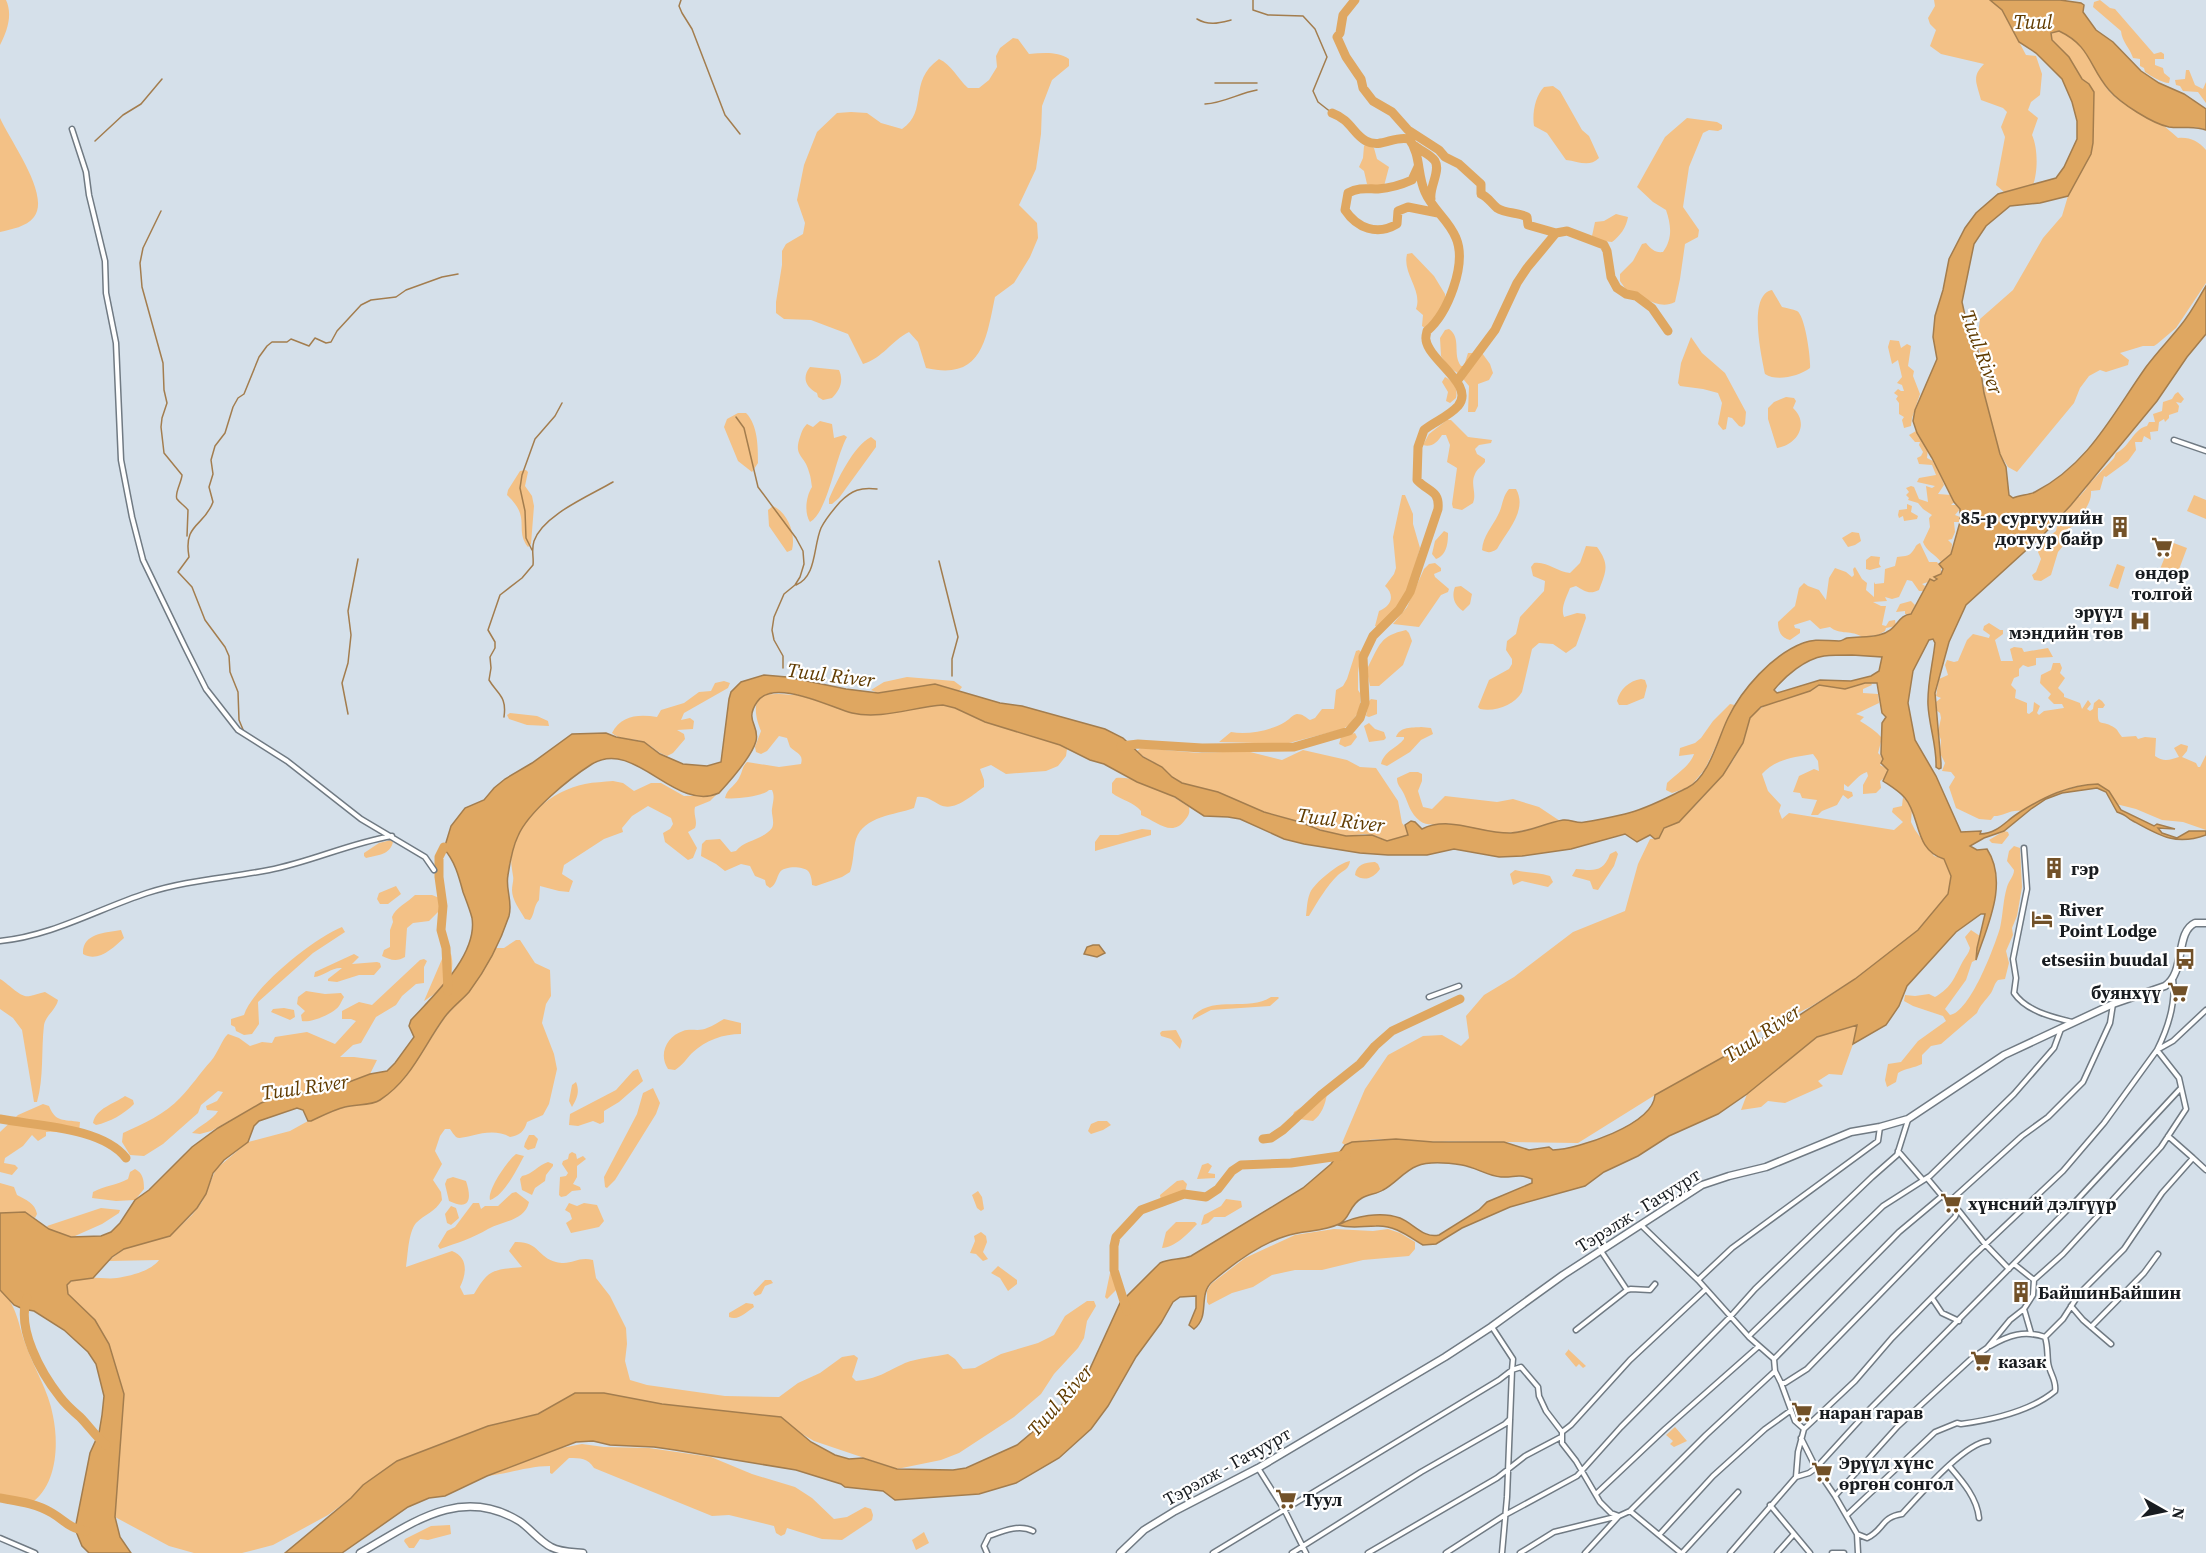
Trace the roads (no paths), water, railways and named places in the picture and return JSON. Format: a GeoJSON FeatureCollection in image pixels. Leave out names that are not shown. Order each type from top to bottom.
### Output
{"type":"FeatureCollection","features":[{"type":"Feature","properties":{"kind":"main road"},"geometry":{"type":"LineString","coordinates":[[2173,978],[2188,929],[2195,923],[2206,923]]}},
{"type":"Feature","properties":{"kind":"main road","name":"Тэрэлж - Гачуурт"},"geometry":{"type":"LineString","coordinates":[[1120,1553],[1144,1530],[1175,1511],[1258,1468],[1371,1402],[1491,1327],[1563,1275],[1641,1225],[1666,1206],[1711,1181],[1766,1167],[1851,1132],[1908,1119],[2004,1054],[2113,1004],[2165,986],[2173,978]]}},
{"type":"Feature","properties":{"kind":"main road"},"geometry":{"type":"LineString","coordinates":[[360,1553],[411,1524],[462,1505],[483,1507],[510,1516],[524,1524],[552,1548],[583,1553]]}},
{"type":"Feature","properties":{"kind":"street"},"geometry":{"type":"LineString","coordinates":[[72,129],[86,172],[89,195],[105,261],[106,293],[116,343],[121,460],[143,560],[207,689],[238,729],[287,761],[361,819],[425,857],[434,870]]}},
{"type":"Feature","properties":{"kind":"street"},"geometry":{"type":"LineString","coordinates":[[2174,440],[2206,451]]}},
{"type":"Feature","properties":{"kind":"street"},"geometry":{"type":"LineString","coordinates":[[0,941],[14,940],[80,920],[147,893],[209,878],[270,870],[366,840],[392,836]]}},
{"type":"Feature","properties":{"kind":"street"},"geometry":{"type":"LineString","coordinates":[[2024,848],[2027,889],[2013,959],[2016,978],[2014,993],[2021,1002],[2033,1010],[2073,1022]]}},
{"type":"Feature","properties":{"kind":"street"},"geometry":{"type":"LineString","coordinates":[[1796,1477],[1804,1429],[1854,1381],[1892,1338],[1985,1244],[2063,1171],[2104,1123],[2163,1039],[2171,1011],[2173,978]]}},
{"type":"Feature","properties":{"kind":"street"},"geometry":{"type":"LineString","coordinates":[[1429,997],[1459,986]]}},
{"type":"Feature","properties":{"kind":"street"},"geometry":{"type":"LineString","coordinates":[[1950,1201],[2022,1136],[2055,1110],[2083,1082],[2110,1023],[2113,1004]]}},
{"type":"Feature","properties":{"kind":"street"},"geometry":{"type":"LineString","coordinates":[[2157,1050],[2173,1041],[2206,1010]]}},
{"type":"Feature","properties":{"kind":"street"},"geometry":{"type":"LineString","coordinates":[[1749,1337],[1883,1206],[1925,1179],[2014,1094],[2054,1048],[2061,1029]]}},
{"type":"Feature","properties":{"kind":"street"},"geometry":{"type":"LineString","coordinates":[[1987,1348],[2010,1320],[2024,1309],[2032,1295],[2034,1280],[2063,1254],[2117,1197],[2161,1147],[2186,1109],[2179,1078],[2157,1050]]}},
{"type":"Feature","properties":{"kind":"street"},"geometry":{"type":"LineString","coordinates":[[1730,1553],[1796,1477],[1816,1468],[1869,1410],[1959,1321],[2181,1088]]}},
{"type":"Feature","properties":{"kind":"street"},"geometry":{"type":"LineString","coordinates":[[1446,1553],[1505,1515],[1573,1479],[1581,1472],[1755,1289],[1897,1155],[1908,1119]]}},
{"type":"Feature","properties":{"kind":"street"},"geometry":{"type":"LineString","coordinates":[[1698,1280],[1732,1248],[1878,1141],[1880,1127]]}},
{"type":"Feature","properties":{"kind":"street"},"geometry":{"type":"LineString","coordinates":[[2168,1136],[2206,1170]]}},
{"type":"Feature","properties":{"kind":"street"},"geometry":{"type":"LineString","coordinates":[[1898,1151],[1942,1196],[1950,1201],[2009,1269]]}},
{"type":"Feature","properties":{"kind":"street"},"geometry":{"type":"LineString","coordinates":[[2045,1337],[2063,1319],[2079,1294],[2124,1249],[2162,1193],[2193,1158]]}},
{"type":"Feature","properties":{"kind":"street"},"geometry":{"type":"LineString","coordinates":[[1774,1359],[1891,1240],[1942,1196]]}},
{"type":"Feature","properties":{"kind":"street"},"geometry":{"type":"LineString","coordinates":[[1781,1383],[1785,1383],[1807,1369],[1955,1217],[1958,1210]]}},
{"type":"Feature","properties":{"kind":"street"},"geometry":{"type":"LineString","coordinates":[[1641,1225],[1698,1280],[1749,1337],[1774,1359],[1775,1371],[1790,1411],[1795,1421],[1804,1429]]}},
{"type":"Feature","properties":{"kind":"street"},"geometry":{"type":"LineString","coordinates":[[1600,1250],[1627,1290]]}},
{"type":"Feature","properties":{"kind":"street"},"geometry":{"type":"LineString","coordinates":[[2091,1327],[2144,1273],[2158,1254]]}},
{"type":"Feature","properties":{"kind":"street"},"geometry":{"type":"LineString","coordinates":[[2014,1264],[2034,1280]]}},
{"type":"Feature","properties":{"kind":"street"},"geometry":{"type":"LineString","coordinates":[[1576,1330],[1627,1290],[1650,1290],[1655,1284]]}},
{"type":"Feature","properties":{"kind":"street"},"geometry":{"type":"LineString","coordinates":[[1368,1553],[1508,1471],[1525,1456],[1562,1434],[1630,1360],[1706,1289]]}},
{"type":"Feature","properties":{"kind":"street"},"geometry":{"type":"LineString","coordinates":[[1932,1298],[1942,1312],[1959,1321]]}},
{"type":"Feature","properties":{"kind":"street"},"geometry":{"type":"LineString","coordinates":[[2071,1306],[2111,1344]]}},
{"type":"Feature","properties":{"kind":"street"},"geometry":{"type":"LineString","coordinates":[[2024,1309],[2031,1333]]}},
{"type":"Feature","properties":{"kind":"street"},"geometry":{"type":"LineString","coordinates":[[1491,1327],[1513,1359],[1502,1553]]}},
{"type":"Feature","properties":{"kind":"street"},"geometry":{"type":"LineString","coordinates":[[1835,1496],[1906,1419],[1971,1359],[2015,1334],[2031,1333],[2045,1337]]}},
{"type":"Feature","properties":{"kind":"street"},"geometry":{"type":"LineString","coordinates":[[1847,1515],[1935,1432],[1957,1423],[1998,1417],[2055,1391],[2056,1385],[2048,1364],[2049,1349],[2045,1337]]}},
{"type":"Feature","properties":{"kind":"street"},"geometry":{"type":"LineString","coordinates":[[1596,1494],[1759,1347]]}},
{"type":"Feature","properties":{"kind":"street"},"geometry":{"type":"LineString","coordinates":[[1213,1553],[1512,1370],[1523,1368],[1538,1387],[1539,1396],[1546,1411],[1562,1434],[1567,1452],[1576,1461],[1603,1507],[1619,1516]]}},
{"type":"Feature","properties":{"kind":"street"},"geometry":{"type":"LineString","coordinates":[[1520,1553],[1554,1532],[1619,1516],[1630,1511],[1775,1371]]}},
{"type":"Feature","properties":{"kind":"street"},"geometry":{"type":"LineString","coordinates":[[1659,1535],[1719,1470],[1765,1429],[1790,1411]]}},
{"type":"Feature","properties":{"kind":"street"},"geometry":{"type":"LineString","coordinates":[[1292,1553],[1421,1472],[1505,1424],[1511,1418]]}},
{"type":"Feature","properties":{"kind":"street"},"geometry":{"type":"LineString","coordinates":[[1801,1438],[1816,1468],[1857,1534],[1857,1553]]}},
{"type":"Feature","properties":{"kind":"street"},"geometry":{"type":"LineString","coordinates":[[1857,1534],[1867,1538],[1873,1535],[1891,1516],[1902,1514],[1979,1442],[1988,1441]]}},
{"type":"Feature","properties":{"kind":"street"},"geometry":{"type":"LineString","coordinates":[[1950,1467],[1969,1490],[1979,1518]]}},
{"type":"Feature","properties":{"kind":"street"},"geometry":{"type":"LineString","coordinates":[[1258,1468],[1285,1511],[1306,1553]]}},
{"type":"Feature","properties":{"kind":"street"},"geometry":{"type":"LineString","coordinates":[[1630,1511],[1682,1553],[1738,1492]]}},
{"type":"Feature","properties":{"kind":"street"},"geometry":{"type":"LineString","coordinates":[[1770,1505],[1810,1553]]}},
{"type":"Feature","properties":{"kind":"street"},"geometry":{"type":"LineString","coordinates":[[1585,1553],[1619,1516]]}},
{"type":"Feature","properties":{"kind":"street"},"geometry":{"type":"LineString","coordinates":[[987,1553],[984,1546],[988,1536],[1013,1528],[1027,1528],[1033,1531]]}},
{"type":"Feature","properties":{"kind":"street"},"geometry":{"type":"LineString","coordinates":[[1777,1553],[1794,1534]]}},
{"type":"Feature","properties":{"kind":"street"},"geometry":{"type":"LineString","coordinates":[[0,1538],[35,1553]]}},
{"type":"Feature","properties":{"kind":"street"},"geometry":{"type":"LineString","coordinates":[[1832,1553],[1844,1553]]}},
{"type":"Feature","properties":{"kind":"water","name":"Tuul"},"geometry":{"type":"Polygon","coordinates":[[[1990,0],[2060,0],[2081,3],[2084,5],[2083,12],[2096,30],[2113,42],[2141,71],[2159,83],[2184,94],[2206,109],[2206,130],[2169,127],[2154,122],[2121,101],[2109,90],[2078,43],[2059,31],[2051,33],[2052,40],[2069,57],[2082,79],[2094,92],[2091,154],[2068,196],[2040,203],[2010,206],[1986,226],[1974,244],[1962,302],[1968,329],[1974,327],[1975,331],[1984,393],[2000,454],[2006,467],[2009,495],[2013,498],[2035,492],[2054,481],[2085,453],[2146,367],[2185,320],[2206,286],[2206,334],[2157,401],[2071,505],[2044,534],[1966,605],[1949,642],[1935,693],[1941,763],[1939,769],[1936,767],[1928,705],[1935,643],[1933,639],[1929,640],[1913,671],[1908,703],[1915,740],[1936,776],[1961,832],[1987,833],[2047,797],[2066,789],[2098,784],[2109,791],[2121,810],[2154,826],[2157,824],[2175,829],[2158,828],[2162,833],[2177,838],[2189,831],[2206,831],[2206,835],[2186,840],[2160,835],[2117,812],[2106,792],[2097,788],[2062,793],[2046,799],[2004,831],[1970,846],[1977,850],[1987,849],[1996,876],[1994,904],[1976,960],[1985,914],[1981,914],[1956,932],[1907,986],[1899,1006],[1886,1025],[1853,1044],[1857,1025],[1817,1037],[1747,1094],[1718,1114],[1669,1136],[1638,1156],[1604,1172],[1585,1186],[1510,1207],[1462,1228],[1436,1244],[1423,1245],[1389,1227],[1338,1225],[1360,1217],[1385,1215],[1405,1220],[1428,1235],[1439,1235],[1479,1210],[1487,1202],[1532,1183],[1532,1179],[1519,1176],[1496,1176],[1457,1164],[1422,1164],[1408,1171],[1383,1190],[1357,1201],[1346,1219],[1339,1224],[1293,1234],[1266,1244],[1238,1261],[1208,1286],[1202,1318],[1194,1329],[1189,1325],[1196,1308],[1196,1296],[1180,1297],[1173,1302],[1136,1357],[1108,1406],[1091,1429],[1059,1458],[1016,1483],[979,1494],[895,1500],[883,1491],[845,1487],[796,1470],[654,1447],[610,1445],[593,1441],[576,1442],[487,1476],[445,1496],[429,1498],[408,1507],[342,1553],[285,1553],[351,1498],[363,1485],[397,1461],[488,1426],[538,1414],[575,1393],[604,1393],[662,1404],[781,1417],[811,1442],[835,1455],[849,1459],[863,1458],[897,1469],[953,1470],[966,1468],[1017,1445],[1055,1413],[1088,1373],[1120,1303],[1160,1263],[1191,1256],[1303,1188],[1331,1164],[1345,1145],[1352,1142],[1396,1139],[1433,1142],[1504,1142],[1529,1150],[1549,1147],[1553,1150],[1579,1145],[1613,1133],[1642,1116],[1651,1106],[1655,1095],[1734,1051],[1755,1043],[1855,979],[1918,930],[1948,894],[1951,876],[1944,859],[1934,855],[1923,841],[1914,814],[1905,798],[1883,781],[1888,770],[1881,763],[1883,759],[1881,754],[1882,723],[1886,717],[1882,713],[1877,683],[1865,683],[1845,689],[1819,685],[1810,691],[1761,707],[1750,718],[1743,743],[1723,775],[1679,822],[1664,828],[1659,838],[1655,839],[1650,835],[1637,842],[1625,834],[1571,849],[1499,857],[1454,849],[1427,855],[1388,855],[1304,844],[1284,839],[1240,819],[1204,816],[1175,797],[1137,782],[1104,764],[1090,760],[1060,745],[985,722],[955,708],[943,705],[886,714],[863,715],[789,693],[776,692],[765,695],[753,708],[752,718],[757,736],[754,747],[719,793],[703,796],[687,793],[624,760],[608,759],[592,764],[583,770],[540,806],[523,827],[514,845],[507,880],[509,916],[492,955],[469,992],[447,1014],[416,1062],[391,1092],[376,1102],[341,1108],[311,1121],[308,1121],[303,1110],[297,1108],[259,1121],[254,1126],[248,1142],[224,1160],[213,1173],[206,1194],[197,1208],[170,1236],[124,1249],[112,1257],[93,1278],[71,1281],[67,1285],[68,1294],[95,1320],[109,1344],[124,1394],[115,1517],[120,1537],[131,1553],[89,1553],[82,1546],[75,1529],[90,1453],[99,1433],[104,1396],[96,1364],[88,1352],[64,1330],[34,1311],[14,1305],[0,1290],[0,1213],[25,1212],[49,1229],[71,1237],[101,1236],[111,1232],[135,1200],[149,1190],[192,1147],[218,1128],[261,1103],[281,1095],[320,1093],[370,1074],[387,1071],[414,1037],[409,1026],[411,1020],[452,974],[468,946],[472,932],[472,918],[458,875],[444,849],[451,826],[465,808],[484,800],[505,779],[572,734],[606,733],[644,742],[660,754],[683,764],[707,766],[721,762],[729,699],[731,692],[741,682],[764,675],[878,693],[935,684],[1105,729],[1123,738],[1143,757],[1162,767],[1182,783],[1218,792],[1264,812],[1320,830],[1346,836],[1372,835],[1387,841],[1408,835],[1405,825],[1411,821],[1422,829],[1433,825],[1455,824],[1511,833],[1563,820],[1582,822],[1633,812],[1687,788],[1695,783],[1707,767],[1728,718],[1741,696],[1769,664],[1791,648],[1807,641],[1840,641],[1851,637],[1885,633],[1903,617],[1911,614],[1930,579],[1934,581],[1937,579],[1934,577],[1941,574],[1943,569],[1939,564],[1951,554],[1960,522],[1960,509],[1917,433],[1913,421],[1915,410],[1937,359],[1933,337],[1935,316],[1949,259],[1965,228],[1976,213],[1998,194],[2056,178],[2064,167],[2077,139],[2077,121],[2062,79],[2036,53],[2019,42],[2002,10],[1990,0]],[[1842,655],[1817,658],[1796,669],[1774,690],[1777,693],[1820,680],[1851,681],[1871,676],[1879,671],[1882,657],[1842,655]]]}},
{"type":"Feature","properties":{"kind":"water"},"geometry":{"type":"Polygon","coordinates":[[[1099,945],[1105,953],[1097,957],[1084,954],[1087,947],[1099,945]]]}},
{"type":"Feature","properties":{"kind":"waterway"},"geometry":{"type":"LineString","coordinates":[[681,0],[679,6],[692,29],[725,115],[740,134]]}},
{"type":"Feature","properties":{"kind":"waterway"},"geometry":{"type":"LineString","coordinates":[[1253,0],[1253,10],[1268,15],[1303,16],[1315,29],[1327,57],[1313,91],[1318,102],[1332,113]]}},
{"type":"Feature","properties":{"kind":"waterway"},"geometry":{"type":"LineString","coordinates":[[1355,0],[1343,15],[1340,33],[1337,37],[1346,57],[1361,79],[1363,88],[1373,101],[1392,112],[1408,130],[1439,150],[1445,157],[1459,164],[1481,184],[1481,194],[1497,208],[1527,217],[1528,225],[1556,233],[1567,231],[1604,245],[1611,277],[1617,288],[1626,294],[1636,296],[1652,308],[1668,331]]}},
{"type":"Feature","properties":{"kind":"waterway"},"geometry":{"type":"LineString","coordinates":[[1197,19],[1210,23],[1231,20]]}},
{"type":"Feature","properties":{"kind":"waterway"},"geometry":{"type":"LineString","coordinates":[[95,141],[123,115],[141,104],[162,79]]}},
{"type":"Feature","properties":{"kind":"waterway"},"geometry":{"type":"LineString","coordinates":[[1215,83],[1257,83]]}},
{"type":"Feature","properties":{"kind":"waterway"},"geometry":{"type":"LineString","coordinates":[[1205,104],[1257,90]]}},
{"type":"Feature","properties":{"kind":"waterway"},"geometry":{"type":"LineString","coordinates":[[1121,746],[1138,744],[1202,748],[1294,747],[1349,731],[1360,718],[1365,703],[1363,657],[1373,636],[1399,610],[1410,592],[1438,509],[1435,495],[1417,480],[1418,447],[1424,430],[1454,410],[1462,398],[1457,381],[1429,348],[1426,339],[1427,331],[1442,313],[1454,288],[1459,249],[1449,226],[1425,192],[1415,151],[1409,139],[1403,138],[1377,144],[1366,141],[1344,119],[1332,113]]}},
{"type":"Feature","properties":{"kind":"waterway"},"geometry":{"type":"LineString","coordinates":[[1415,146],[1435,161],[1437,169],[1431,199]]}},
{"type":"Feature","properties":{"kind":"waterway"},"geometry":{"type":"LineString","coordinates":[[1418,167],[1412,180],[1404,183],[1382,189],[1359,189],[1348,193],[1345,210],[1361,226],[1375,230],[1390,228],[1397,224],[1398,211],[1408,207],[1438,213]]}},
{"type":"Feature","properties":{"kind":"waterway"},"geometry":{"type":"LineString","coordinates":[[161,211],[143,248],[140,263],[142,287],[163,363],[167,403],[161,427],[164,453],[182,475],[176,497],[188,510],[187,536]]}},
{"type":"Feature","properties":{"kind":"waterway"},"geometry":{"type":"LineString","coordinates":[[1457,381],[1495,330],[1517,283],[1527,268],[1556,233]]}},
{"type":"Feature","properties":{"kind":"waterway"},"geometry":{"type":"LineString","coordinates":[[244,732],[239,720],[238,692],[230,672],[229,656],[205,620],[192,587],[178,572],[189,557],[188,546],[192,531],[213,502],[209,487],[213,474],[211,460],[215,446],[225,433],[233,407],[238,398],[244,394],[259,357],[272,342],[287,342],[291,339],[309,346],[315,338],[326,343],[331,342],[337,331],[361,305],[371,300],[396,297],[406,290],[442,277],[458,274]]}},
{"type":"Feature","properties":{"kind":"waterway"},"geometry":{"type":"LineString","coordinates":[[532,550],[526,538],[525,511],[520,488],[522,475],[535,439],[555,416],[562,403]]}},
{"type":"Feature","properties":{"kind":"waterway","name":"Tuul River"},"geometry":{"type":"LineString","coordinates":[[736,417],[744,428],[758,487],[803,551],[804,564],[800,577],[795,585],[784,594],[774,617],[772,630],[774,640],[783,656],[783,668]]}},
{"type":"Feature","properties":{"kind":"waterway"},"geometry":{"type":"LineString","coordinates":[[504,717],[503,700],[489,680],[490,657],[495,648],[495,642],[488,630],[500,595],[522,578],[533,565],[534,541],[547,523],[568,507],[613,482]]}},
{"type":"Feature","properties":{"kind":"waterway"},"geometry":{"type":"LineString","coordinates":[[796,585],[808,575],[818,536],[827,517],[844,498],[853,492],[866,488],[877,489]]}},
{"type":"Feature","properties":{"kind":"waterway"},"geometry":{"type":"LineString","coordinates":[[348,714],[342,683],[348,663],[351,635],[348,611],[358,559]]}},
{"type":"Feature","properties":{"kind":"waterway"},"geometry":{"type":"LineString","coordinates":[[939,561],[958,637],[952,659],[952,676]]}},
{"type":"Feature","properties":{"kind":"waterway"},"geometry":{"type":"LineString","coordinates":[[444,847],[439,857],[439,877],[443,906],[441,930],[446,948],[448,991]]}},
{"type":"Feature","properties":{"kind":"waterway"},"geometry":{"type":"LineString","coordinates":[[1263,1139],[1271,1138],[1283,1130],[1321,1095],[1360,1064],[1392,1031],[1460,999]]}},
{"type":"Feature","properties":{"kind":"waterway"},"geometry":{"type":"LineString","coordinates":[[0,1119],[85,1134],[115,1148],[126,1158]]}},
{"type":"Feature","properties":{"kind":"waterway"},"geometry":{"type":"LineString","coordinates":[[1127,1311],[1114,1270],[1114,1246],[1116,1237],[1141,1210],[1184,1194],[1206,1197],[1218,1189],[1232,1171],[1241,1165],[1291,1163],[1346,1155]]}},
{"type":"Feature","properties":{"kind":"waterway"},"geometry":{"type":"LineString","coordinates":[[27,1298],[24,1310],[25,1323],[38,1363],[62,1400],[106,1445]]}},
{"type":"Feature","properties":{"kind":"waterway"},"geometry":{"type":"LineString","coordinates":[[0,1498],[40,1507],[71,1526],[86,1531]]}},
{"type":"Feature","properties":{"kind":"place","name":"85-р сургуулийн дотуур байр"},"geometry":{"type":"Point","coordinates":[2120,527]}},
{"type":"Feature","properties":{"kind":"place","name":"өндөр толгой"},"geometry":{"type":"Point","coordinates":[2162,547]}},
{"type":"Feature","properties":{"kind":"place","name":"эрүүл мэндийн төв"},"geometry":{"type":"Point","coordinates":[2140,621]}},
{"type":"Feature","properties":{"kind":"place","name":"гэр"},"geometry":{"type":"Point","coordinates":[2054,868]}},
{"type":"Feature","properties":{"kind":"place","name":"River Point Lodge"},"geometry":{"type":"Point","coordinates":[2042,919]}},
{"type":"Feature","properties":{"kind":"place","name":"etsesiin buudal"},"geometry":{"type":"Point","coordinates":[2185,959]}},
{"type":"Feature","properties":{"kind":"place","name":"буянхүү"},"geometry":{"type":"Point","coordinates":[2178,992]}},
{"type":"Feature","properties":{"kind":"place","name":"хүнсний дэлгүүр"},"geometry":{"type":"Point","coordinates":[1951,1203]}},
{"type":"Feature","properties":{"kind":"place","name":"БайшинБайшин"},"geometry":{"type":"Point","coordinates":[2021,1292]}},
{"type":"Feature","properties":{"kind":"place","name":"казак"},"geometry":{"type":"Point","coordinates":[1981,1361]}},
{"type":"Feature","properties":{"kind":"place","name":"наран гарав"},"geometry":{"type":"Point","coordinates":[1802,1412]}},
{"type":"Feature","properties":{"kind":"place","name":"Эрүүл хүнс өргөн сонгол"},"geometry":{"type":"Point","coordinates":[1822,1472]}},
{"type":"Feature","properties":{"kind":"place","name":"Туул"},"geometry":{"type":"Point","coordinates":[1286,1499]}}]}
